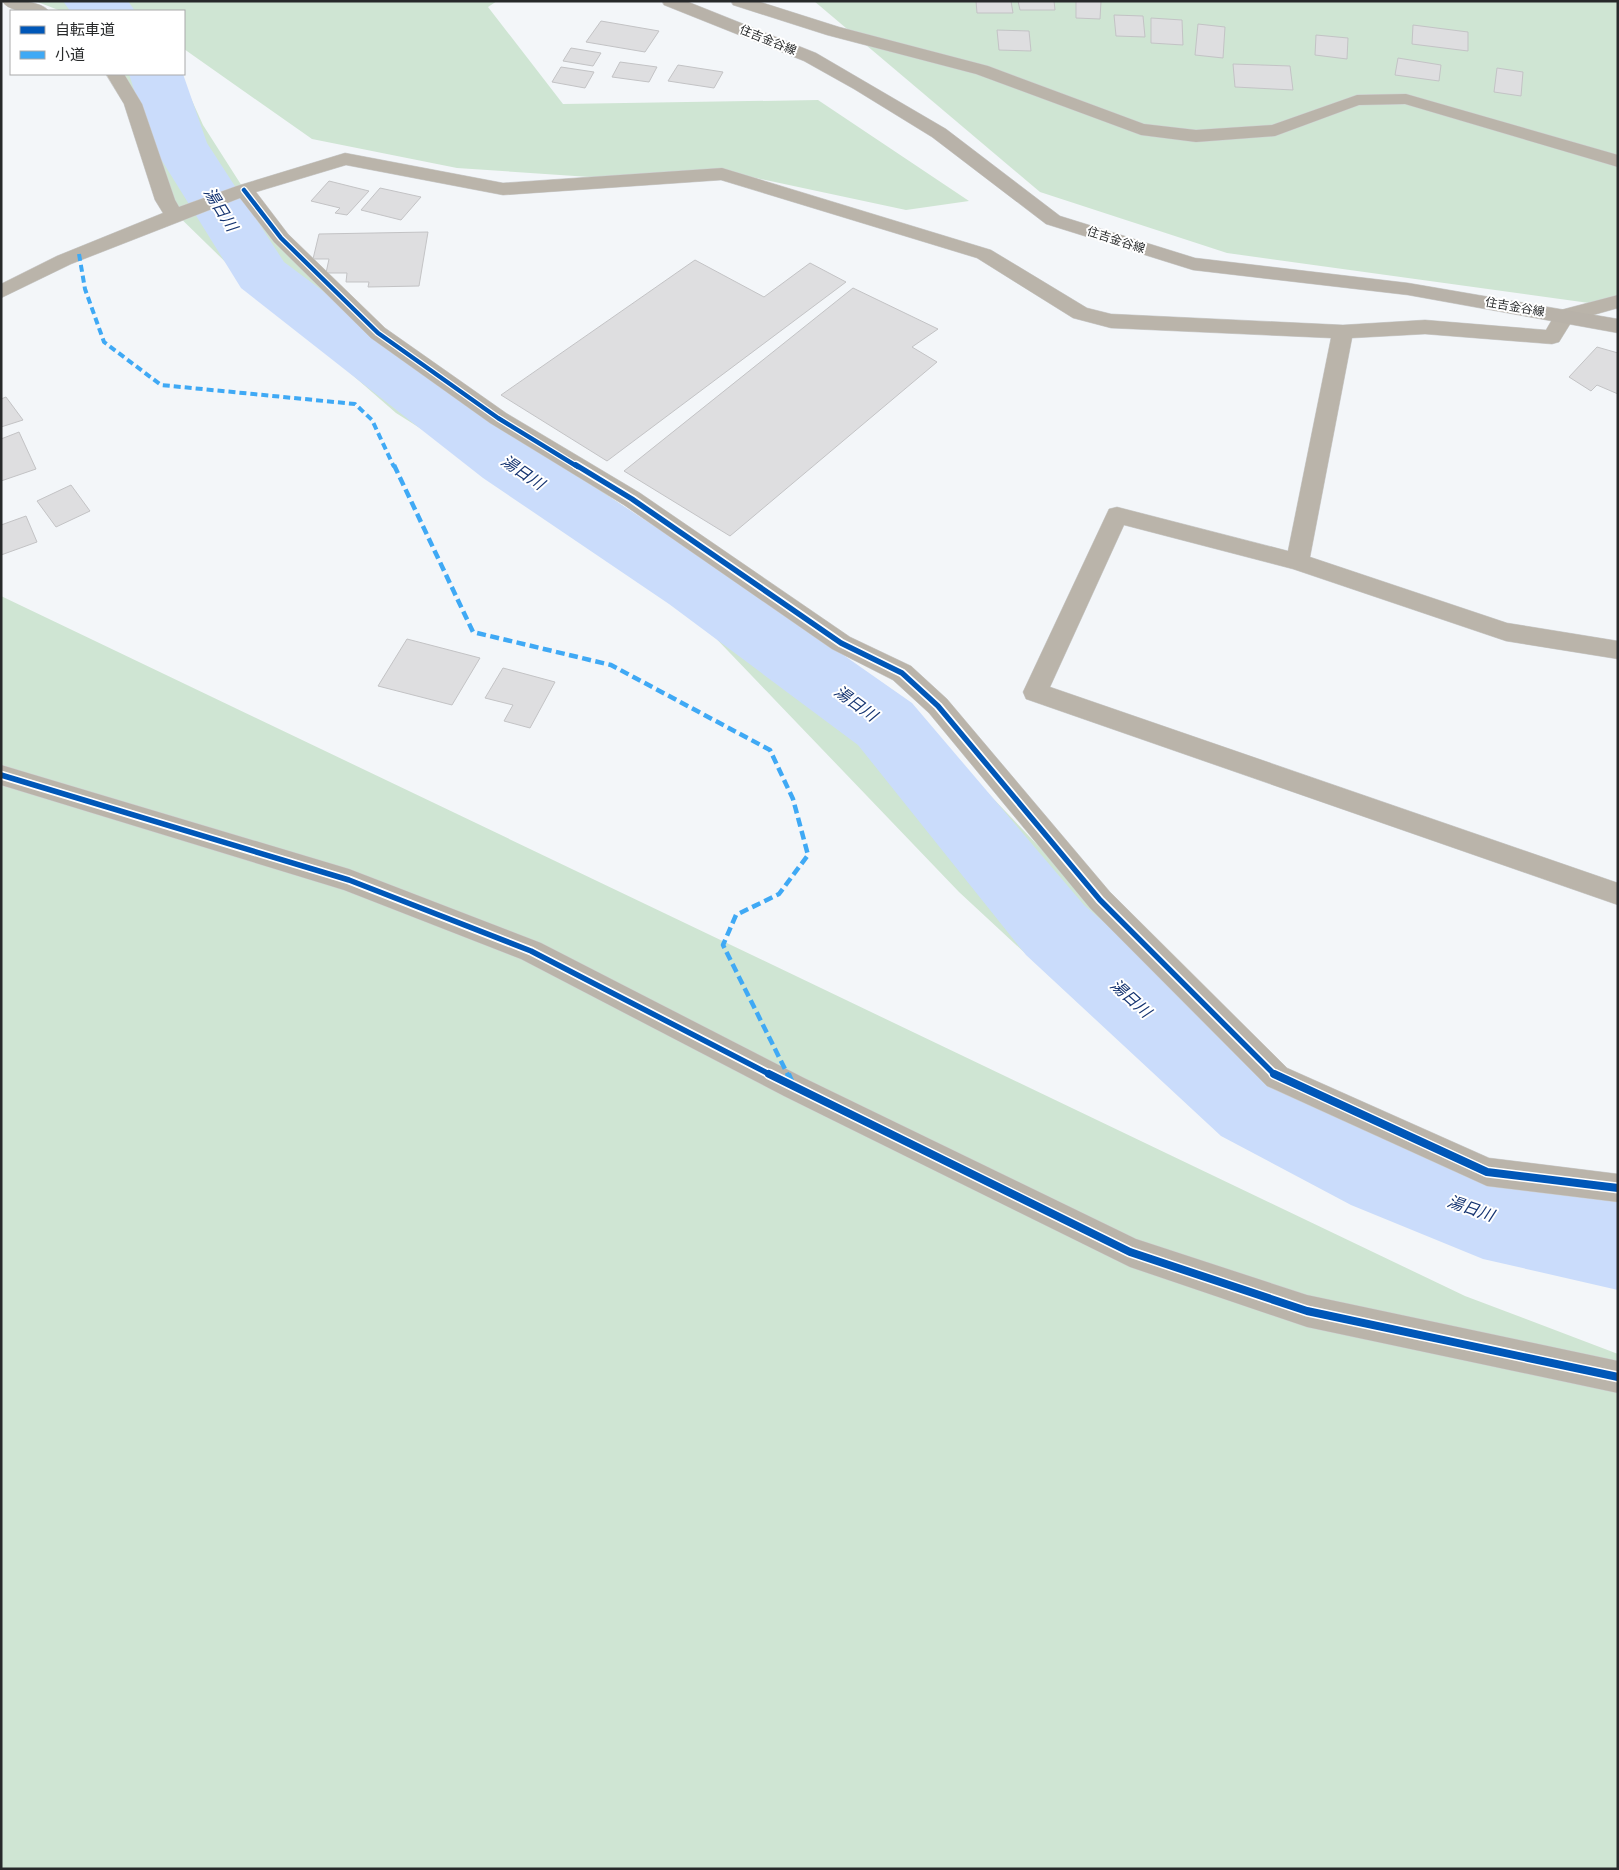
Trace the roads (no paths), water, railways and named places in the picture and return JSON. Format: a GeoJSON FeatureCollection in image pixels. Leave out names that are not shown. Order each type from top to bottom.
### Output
{"type":"FeatureCollection","features":[{"type":"Feature","properties":{"kind":"main road","name":"住吉金谷線"},"geometry":{"type":"LineString","coordinates":[[670,1],[810,57],[860,85],[940,133],[1053,220],[1193,264],[1408,289],[1618,326]]}},
{"type":"Feature","properties":{"kind":"street"},"geometry":{"type":"LineString","coordinates":[[10,1],[37,10]]}},
{"type":"Feature","properties":{"kind":"street"},"geometry":{"type":"LineString","coordinates":[[739,1],[833,31],[982,70],[1141,129],[1196,136],[1275,130],[1357,100],[1406,99],[1618,161]]}},
{"type":"Feature","properties":{"kind":"street"},"geometry":{"type":"LineString","coordinates":[[117,75],[133,104],[165,200],[178,214]]}},
{"type":"Feature","properties":{"kind":"street"},"geometry":{"type":"LineString","coordinates":[[1,292],[64,260],[178,214],[244,190],[345,159],[503,189],[722,174],[984,254],[1080,313],[1111,321],[1343,332],[1425,327],[1552,337],[1564,316],[1618,301]]}},
{"type":"Feature","properties":{"kind":"street"},"geometry":{"type":"LineString","coordinates":[[244,190],[281,238],[378,333],[498,418],[632,499],[841,643],[902,673],[938,706],[1100,900],[1277,1077],[1486,1172],[1618,1188]]}},
{"type":"Feature","properties":{"kind":"street"},"geometry":{"type":"LineString","coordinates":[[1297,562],[1343,332]]}},
{"type":"Feature","properties":{"kind":"street"},"geometry":{"type":"LineString","coordinates":[[1618,650],[1506,632],[1297,562],[1117,515],[1035,692],[1618,894]]}},
{"type":"Feature","properties":{"kind":"street"},"geometry":{"type":"LineString","coordinates":[[1,775],[349,880],[531,951],[794,1088],[1130,1252],[1307,1311],[1618,1377]]}},
{"type":"Feature","properties":{"kind":"waterway","name":"湯日川"},"geometry":{"type":"LineString","coordinates":[[88,1],[105,7],[108,10]]}},
{"type":"Feature","properties":{"kind":"waterway","name":"湯日川"},"geometry":{"type":"LineString","coordinates":[[156,75],[179,143],[262,275],[507,462],[694,586],[885,724],[1055,930],[1252,1107],[1383,1175],[1483,1215],[1618,1245]]}}]}
